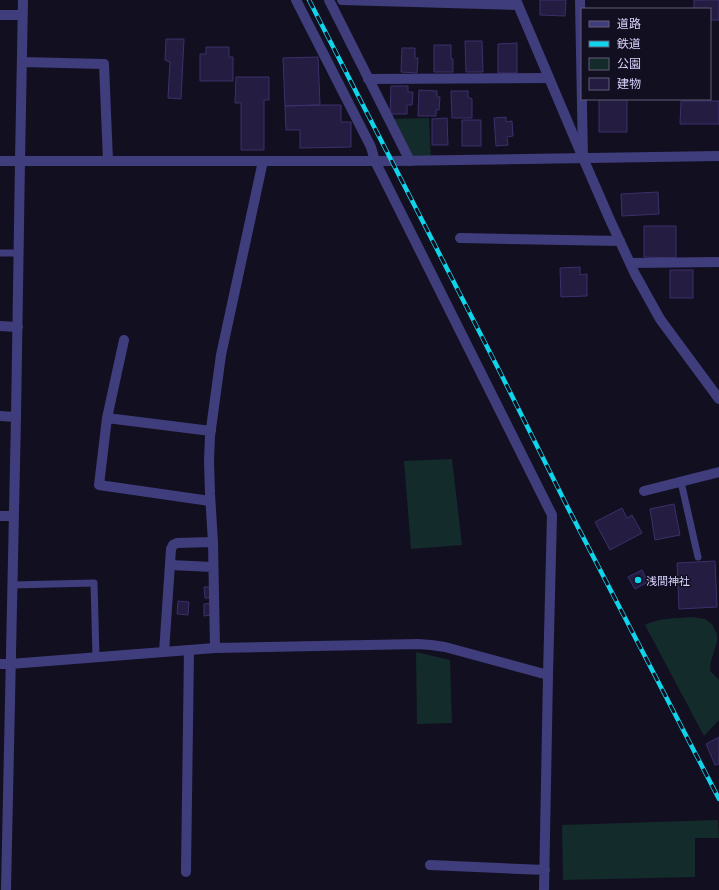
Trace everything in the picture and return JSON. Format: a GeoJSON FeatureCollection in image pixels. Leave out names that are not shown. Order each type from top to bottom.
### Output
{"type":"FeatureCollection","features":[{"type":"Feature","properties":{"kind":"street"},"geometry":{"type":"LineString","coordinates":[[6,890],[5,664],[12,585],[14,516],[23,0]]}},
{"type":"Feature","properties":{"kind":"street"},"geometry":{"type":"LineString","coordinates":[[296,0],[371,147],[375,161],[552,515],[544,890]]}},
{"type":"Feature","properties":{"kind":"street"},"geometry":{"type":"LineString","coordinates":[[329,0],[410,160]]}},
{"type":"Feature","properties":{"kind":"street"},"geometry":{"type":"LineString","coordinates":[[342,0],[517,3],[583,158],[630,263],[660,319],[718,395]]}},
{"type":"Feature","properties":{"kind":"street"},"geometry":{"type":"LineString","coordinates":[[580,0],[581,53]]}},
{"type":"Feature","properties":{"kind":"street"},"geometry":{"type":"LineString","coordinates":[[0,15],[23,15]]}},
{"type":"Feature","properties":{"kind":"street"},"geometry":{"type":"LineString","coordinates":[[22,62],[104,64],[108,161]]}},
{"type":"Feature","properties":{"kind":"street"},"geometry":{"type":"LineString","coordinates":[[368,78],[549,78]]}},
{"type":"Feature","properties":{"kind":"street"},"geometry":{"type":"LineString","coordinates":[[582,100],[583,158]]}},
{"type":"Feature","properties":{"kind":"street"},"geometry":{"type":"LineString","coordinates":[[0,161],[375,161],[719,156]]}},
{"type":"Feature","properties":{"kind":"street"},"geometry":{"type":"LineString","coordinates":[[215,648],[209,460],[211,431],[221,355],[263,161]]}},
{"type":"Feature","properties":{"kind":"street"},"geometry":{"type":"LineString","coordinates":[[460,238],[620,240]]}},
{"type":"Feature","properties":{"kind":"street"},"geometry":{"type":"LineString","coordinates":[[630,263],[719,262]]}},
{"type":"Feature","properties":{"kind":"street"},"geometry":{"type":"LineString","coordinates":[[0,326],[18,327]]}},
{"type":"Feature","properties":{"kind":"street"},"geometry":{"type":"LineString","coordinates":[[124,340],[107,418],[99,485],[210,501]]}},
{"type":"Feature","properties":{"kind":"street"},"geometry":{"type":"LineString","coordinates":[[0,416],[16,417]]}},
{"type":"Feature","properties":{"kind":"street"},"geometry":{"type":"LineString","coordinates":[[107,418],[211,431]]}},
{"type":"Feature","properties":{"kind":"street"},"geometry":{"type":"LineString","coordinates":[[644,491],[719,472]]}},
{"type":"Feature","properties":{"kind":"street"},"geometry":{"type":"LineString","coordinates":[[0,516],[14,516]]}},
{"type":"Feature","properties":{"kind":"street"},"geometry":{"type":"LineString","coordinates":[[164,652],[171,549],[176,543],[212,542]]}},
{"type":"Feature","properties":{"kind":"street"},"geometry":{"type":"LineString","coordinates":[[170,565],[213,567]]}},
{"type":"Feature","properties":{"kind":"street"},"geometry":{"type":"LineString","coordinates":[[5,664],[215,648],[418,644],[445,648],[548,675]]}},
{"type":"Feature","properties":{"kind":"street"},"geometry":{"type":"LineString","coordinates":[[186,872],[189,650]]}},
{"type":"Feature","properties":{"kind":"street"},"geometry":{"type":"LineString","coordinates":[[430,865],[545,870]]}},
{"type":"Feature","properties":{"kind":"lane"},"geometry":{"type":"LineString","coordinates":[[0,253],[19,253]]}},
{"type":"Feature","properties":{"kind":"lane"},"geometry":{"type":"LineString","coordinates":[[681,482],[698,557]]}},
{"type":"Feature","properties":{"kind":"lane"},"geometry":{"type":"LineString","coordinates":[[12,585],[94,583],[96,657]]}},
{"type":"Feature","properties":{"kind":"green space"},"geometry":{"type":"Polygon","coordinates":[[[429,118],[431,160],[410,161],[389,119],[429,118]]]}},
{"type":"Feature","properties":{"kind":"green space"},"geometry":{"type":"Polygon","coordinates":[[[452,459],[462,545],[411,549],[404,461],[452,459]]]}},
{"type":"Feature","properties":{"kind":"green space"},"geometry":{"type":"Polygon","coordinates":[[[692,617],[705,619],[712,624],[717,634],[717,642],[711,661],[710,671],[719,680],[719,720],[704,736],[645,625],[662,619],[692,617]]]}},
{"type":"Feature","properties":{"kind":"green space"},"geometry":{"type":"Polygon","coordinates":[[[416,652],[450,660],[452,723],[417,724],[416,652]]]}},
{"type":"Feature","properties":{"kind":"green space"},"geometry":{"type":"Polygon","coordinates":[[[718,820],[719,838],[695,838],[695,877],[563,880],[562,825],[718,820]]]}},
{"type":"Feature","properties":{"kind":"building"},"geometry":{"type":"Polygon","coordinates":[[[540,0],[566,0],[565,16],[540,15],[540,0]]]}},
{"type":"Feature","properties":{"kind":"building"},"geometry":{"type":"Polygon","coordinates":[[[694,0],[719,0],[719,20],[711,20],[711,8],[694,8],[694,0]]]}},
{"type":"Feature","properties":{"kind":"building"},"geometry":{"type":"Polygon","coordinates":[[[166,39],[184,39],[181,99],[168,98],[170,62],[165,60],[166,39]]]}},
{"type":"Feature","properties":{"kind":"building"},"geometry":{"type":"Polygon","coordinates":[[[465,41],[482,41],[483,72],[466,72],[465,41]]]}},
{"type":"Feature","properties":{"kind":"building"},"geometry":{"type":"Polygon","coordinates":[[[517,43],[517,73],[498,73],[498,44],[517,43]]]}},
{"type":"Feature","properties":{"kind":"building"},"geometry":{"type":"Polygon","coordinates":[[[434,45],[451,45],[453,72],[434,72],[434,45]]]}},
{"type":"Feature","properties":{"kind":"building"},"geometry":{"type":"Polygon","coordinates":[[[206,47],[229,47],[229,57],[233,57],[233,81],[200,81],[200,54],[206,54],[206,47]]]}},
{"type":"Feature","properties":{"kind":"building"},"geometry":{"type":"Polygon","coordinates":[[[402,48],[415,48],[415,58],[418,58],[417,73],[401,72],[402,48]]]}},
{"type":"Feature","properties":{"kind":"building"},"geometry":{"type":"Polygon","coordinates":[[[318,57],[320,105],[285,106],[283,58],[318,57]]]}},
{"type":"Feature","properties":{"kind":"building"},"geometry":{"type":"Polygon","coordinates":[[[236,77],[269,77],[269,100],[264,100],[264,150],[241,150],[241,103],[235,103],[236,77]]]}},
{"type":"Feature","properties":{"kind":"building"},"geometry":{"type":"Polygon","coordinates":[[[391,86],[408,86],[408,92],[413,92],[412,105],[407,105],[407,114],[390,114],[391,86]]]}},
{"type":"Feature","properties":{"kind":"building"},"geometry":{"type":"Polygon","coordinates":[[[419,90],[437,91],[437,97],[440,97],[439,110],[436,110],[436,116],[418,116],[419,90]]]}},
{"type":"Feature","properties":{"kind":"building"},"geometry":{"type":"Polygon","coordinates":[[[451,91],[468,91],[468,97],[472,99],[472,118],[452,118],[451,91]]]}},
{"type":"Feature","properties":{"kind":"building"},"geometry":{"type":"Polygon","coordinates":[[[599,100],[627,100],[627,132],[599,132],[599,100]]]}},
{"type":"Feature","properties":{"kind":"building"},"geometry":{"type":"Polygon","coordinates":[[[681,101],[719,101],[719,124],[680,124],[681,101]]]}},
{"type":"Feature","properties":{"kind":"building"},"geometry":{"type":"Polygon","coordinates":[[[341,105],[341,122],[351,122],[351,147],[300,148],[300,130],[286,130],[285,106],[341,105]]]}},
{"type":"Feature","properties":{"kind":"building"},"geometry":{"type":"Polygon","coordinates":[[[506,117],[506,122],[512,121],[513,136],[507,137],[508,145],[496,146],[494,118],[506,117]]]}},
{"type":"Feature","properties":{"kind":"building"},"geometry":{"type":"Polygon","coordinates":[[[447,118],[448,145],[432,145],[432,119],[447,118]]]}},
{"type":"Feature","properties":{"kind":"building"},"geometry":{"type":"Polygon","coordinates":[[[462,120],[481,120],[481,146],[462,146],[462,120]]]}},
{"type":"Feature","properties":{"kind":"building"},"geometry":{"type":"Polygon","coordinates":[[[658,192],[659,214],[622,216],[621,194],[658,192]]]}},
{"type":"Feature","properties":{"kind":"building"},"geometry":{"type":"Polygon","coordinates":[[[644,226],[676,226],[676,258],[644,257],[644,226]]]}},
{"type":"Feature","properties":{"kind":"building"},"geometry":{"type":"Polygon","coordinates":[[[580,267],[580,275],[587,274],[587,296],[561,297],[560,268],[580,267]]]}},
{"type":"Feature","properties":{"kind":"building"},"geometry":{"type":"Polygon","coordinates":[[[670,270],[693,270],[693,298],[670,298],[670,270]]]}},
{"type":"Feature","properties":{"kind":"building"},"geometry":{"type":"Polygon","coordinates":[[[674,504],[680,535],[655,540],[650,509],[674,504]]]}},
{"type":"Feature","properties":{"kind":"building"},"geometry":{"type":"Polygon","coordinates":[[[622,508],[627,518],[632,515],[642,533],[610,550],[595,522],[622,508]]]}},
{"type":"Feature","properties":{"kind":"building"},"geometry":{"type":"Polygon","coordinates":[[[715,561],[717,607],[679,609],[677,563],[715,561]]]}},
{"type":"Feature","properties":{"kind":"building","name":"浅間神社"},"geometry":{"type":"Polygon","coordinates":[[[642,570],[648,582],[635,589],[628,577],[642,570]]]}},
{"type":"Feature","properties":{"kind":"building"},"geometry":{"type":"Polygon","coordinates":[[[204,587],[210,587],[210,598],[205,598],[204,587]]]}},
{"type":"Feature","properties":{"kind":"building"},"geometry":{"type":"Polygon","coordinates":[[[178,601],[189,602],[188,615],[177,614],[178,601]]]}},
{"type":"Feature","properties":{"kind":"building"},"geometry":{"type":"Polygon","coordinates":[[[211,603],[211,615],[204,616],[204,604],[211,603]]]}},
{"type":"Feature","properties":{"kind":"building"},"geometry":{"type":"Polygon","coordinates":[[[719,737],[719,764],[715,765],[706,744],[719,737]]]}},
{"type":"Feature","properties":{"kind":"railway"},"geometry":{"type":"LineString","coordinates":[[309,0],[568,508],[719,799]]}},
{"type":"Feature","properties":{"kind":"place","name":"浅間神社"},"geometry":{"type":"Point","coordinates":[638,580]}}]}
